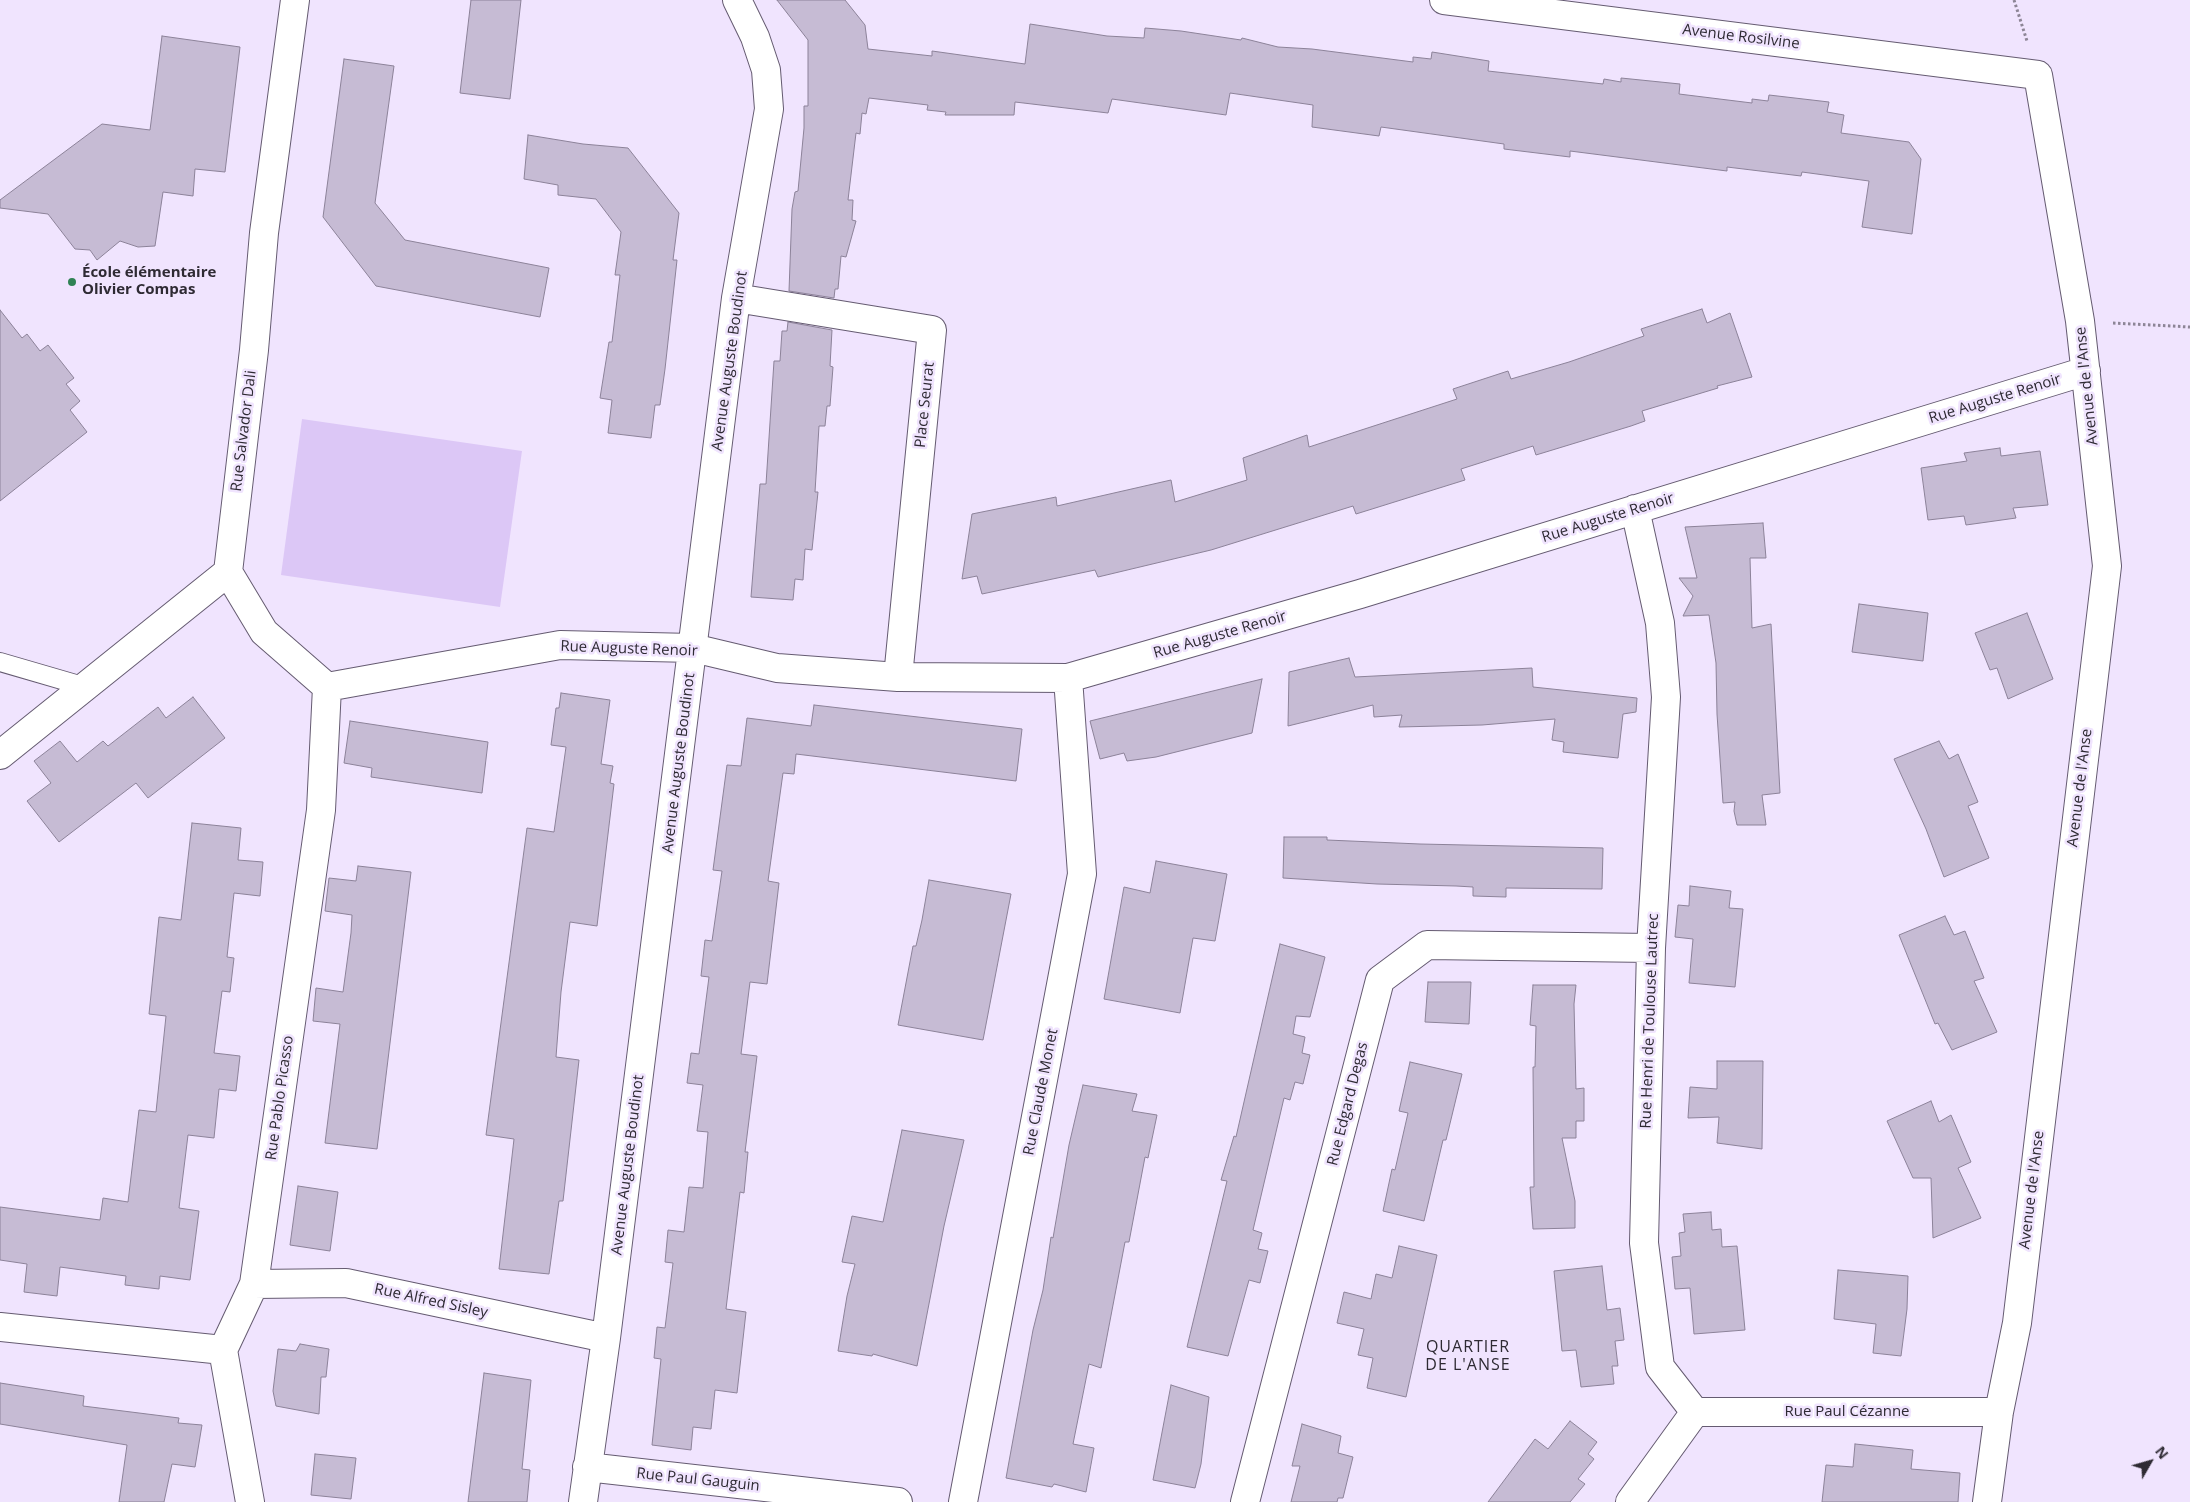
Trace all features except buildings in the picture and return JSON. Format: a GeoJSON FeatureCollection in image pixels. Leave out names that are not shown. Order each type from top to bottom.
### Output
{"type":"FeatureCollection","features":[{"type":"Feature","properties":{"kind":"street","name":"Rue Salvador Dali"},"geometry":{"type":"LineString","coordinates":[[228,572],[254,350],[264,233],[295,0]]}},
{"type":"Feature","properties":{"kind":"street","name":"Avenue Auguste Boudinot"},"geometry":{"type":"LineString","coordinates":[[583,1502],[606,1338],[736,298],[769,109],[769,89],[766,70],[755,37],[736,0]]}},
{"type":"Feature","properties":{"kind":"street","name":"Avenue Rosilvine"},"geometry":{"type":"LineString","coordinates":[[1444,0],[2038,75]]}},
{"type":"Feature","properties":{"kind":"street","name":"Avenue de l'Anse"},"geometry":{"type":"LineString","coordinates":[[1987,1502],[1999,1412],[2017,1323],[2107,566],[2080,321],[2038,75]]}},
{"type":"Feature","properties":{"kind":"street","name":"Place Seurat"},"geometry":{"type":"LineString","coordinates":[[736,298],[932,330],[898,677]]}},
{"type":"Feature","properties":{"kind":"street","name":"Rue Auguste Renoir"},"geometry":{"type":"LineString","coordinates":[[327,687],[560,646],[693,648],[777,668],[898,677],[1068,678],[1360,594],[2086,371]]}},
{"type":"Feature","properties":{"kind":"street","name":"Rue Henri de Toulouse Lautrec"},"geometry":{"type":"LineString","coordinates":[[1635,509],[1660,623],[1666,697],[1651,948],[1644,1243],[1660,1367],[1695,1412]]}},
{"type":"Feature","properties":{"kind":"street"},"geometry":{"type":"LineString","coordinates":[[0,755],[228,572],[264,632],[327,687]]}},
{"type":"Feature","properties":{"kind":"street","name":"Rue Claude Monet"},"geometry":{"type":"LineString","coordinates":[[963,1502],[1082,874],[1068,678]]}},
{"type":"Feature","properties":{"kind":"street","name":"Rue Pablo Picasso"},"geometry":{"type":"LineString","coordinates":[[223,1350],[254,1284],[321,810],[327,687]]}},
{"type":"Feature","properties":{"kind":"street","name":"Rue Edgard Degas"},"geometry":{"type":"LineString","coordinates":[[1246,1502],[1380,980],[1428,944],[1651,948]]}},
{"type":"Feature","properties":{"kind":"street","name":"Rue Alfred Sisley"},"geometry":{"type":"LineString","coordinates":[[254,1284],[346,1282],[606,1338]]}},
{"type":"Feature","properties":{"kind":"street"},"geometry":{"type":"LineString","coordinates":[[0,1326],[223,1350],[250,1502]]}},
{"type":"Feature","properties":{"kind":"street"},"geometry":{"type":"LineString","coordinates":[[1630,1502],[1695,1412]]}},
{"type":"Feature","properties":{"kind":"street","name":"Rue Paul Cézanne"},"geometry":{"type":"LineString","coordinates":[[1695,1412],[1999,1412]]}},
{"type":"Feature","properties":{"kind":"street","name":"Rue Paul Gauguin"},"geometry":{"type":"LineString","coordinates":[[588,1467],[898,1502]]}},
{"type":"Feature","properties":{"kind":"lane"},"geometry":{"type":"LineString","coordinates":[[0,662],[86,687]]}},
{"type":"Feature","properties":{"kind":"path"},"geometry":{"type":"LineString","coordinates":[[2014,0],[2038,75]]}},
{"type":"Feature","properties":{"kind":"path"},"geometry":{"type":"LineString","coordinates":[[2080,321],[2190,327]]}},
{"type":"Feature","properties":{"kind":"shaded area"},"geometry":{"type":"Polygon","coordinates":[[[302,419],[522,451],[500,607],[281,575],[302,419]]]}},
{"type":"Feature","properties":{"kind":"place","name":"École élémentaire Olivier Compas"},"geometry":{"type":"Point","coordinates":[72,282]}},
{"type":"Feature","properties":{"kind":"district","name":"QUARTIER DE L'ANSE"},"geometry":{"type":"Point","coordinates":[1468,1356]}}]}
